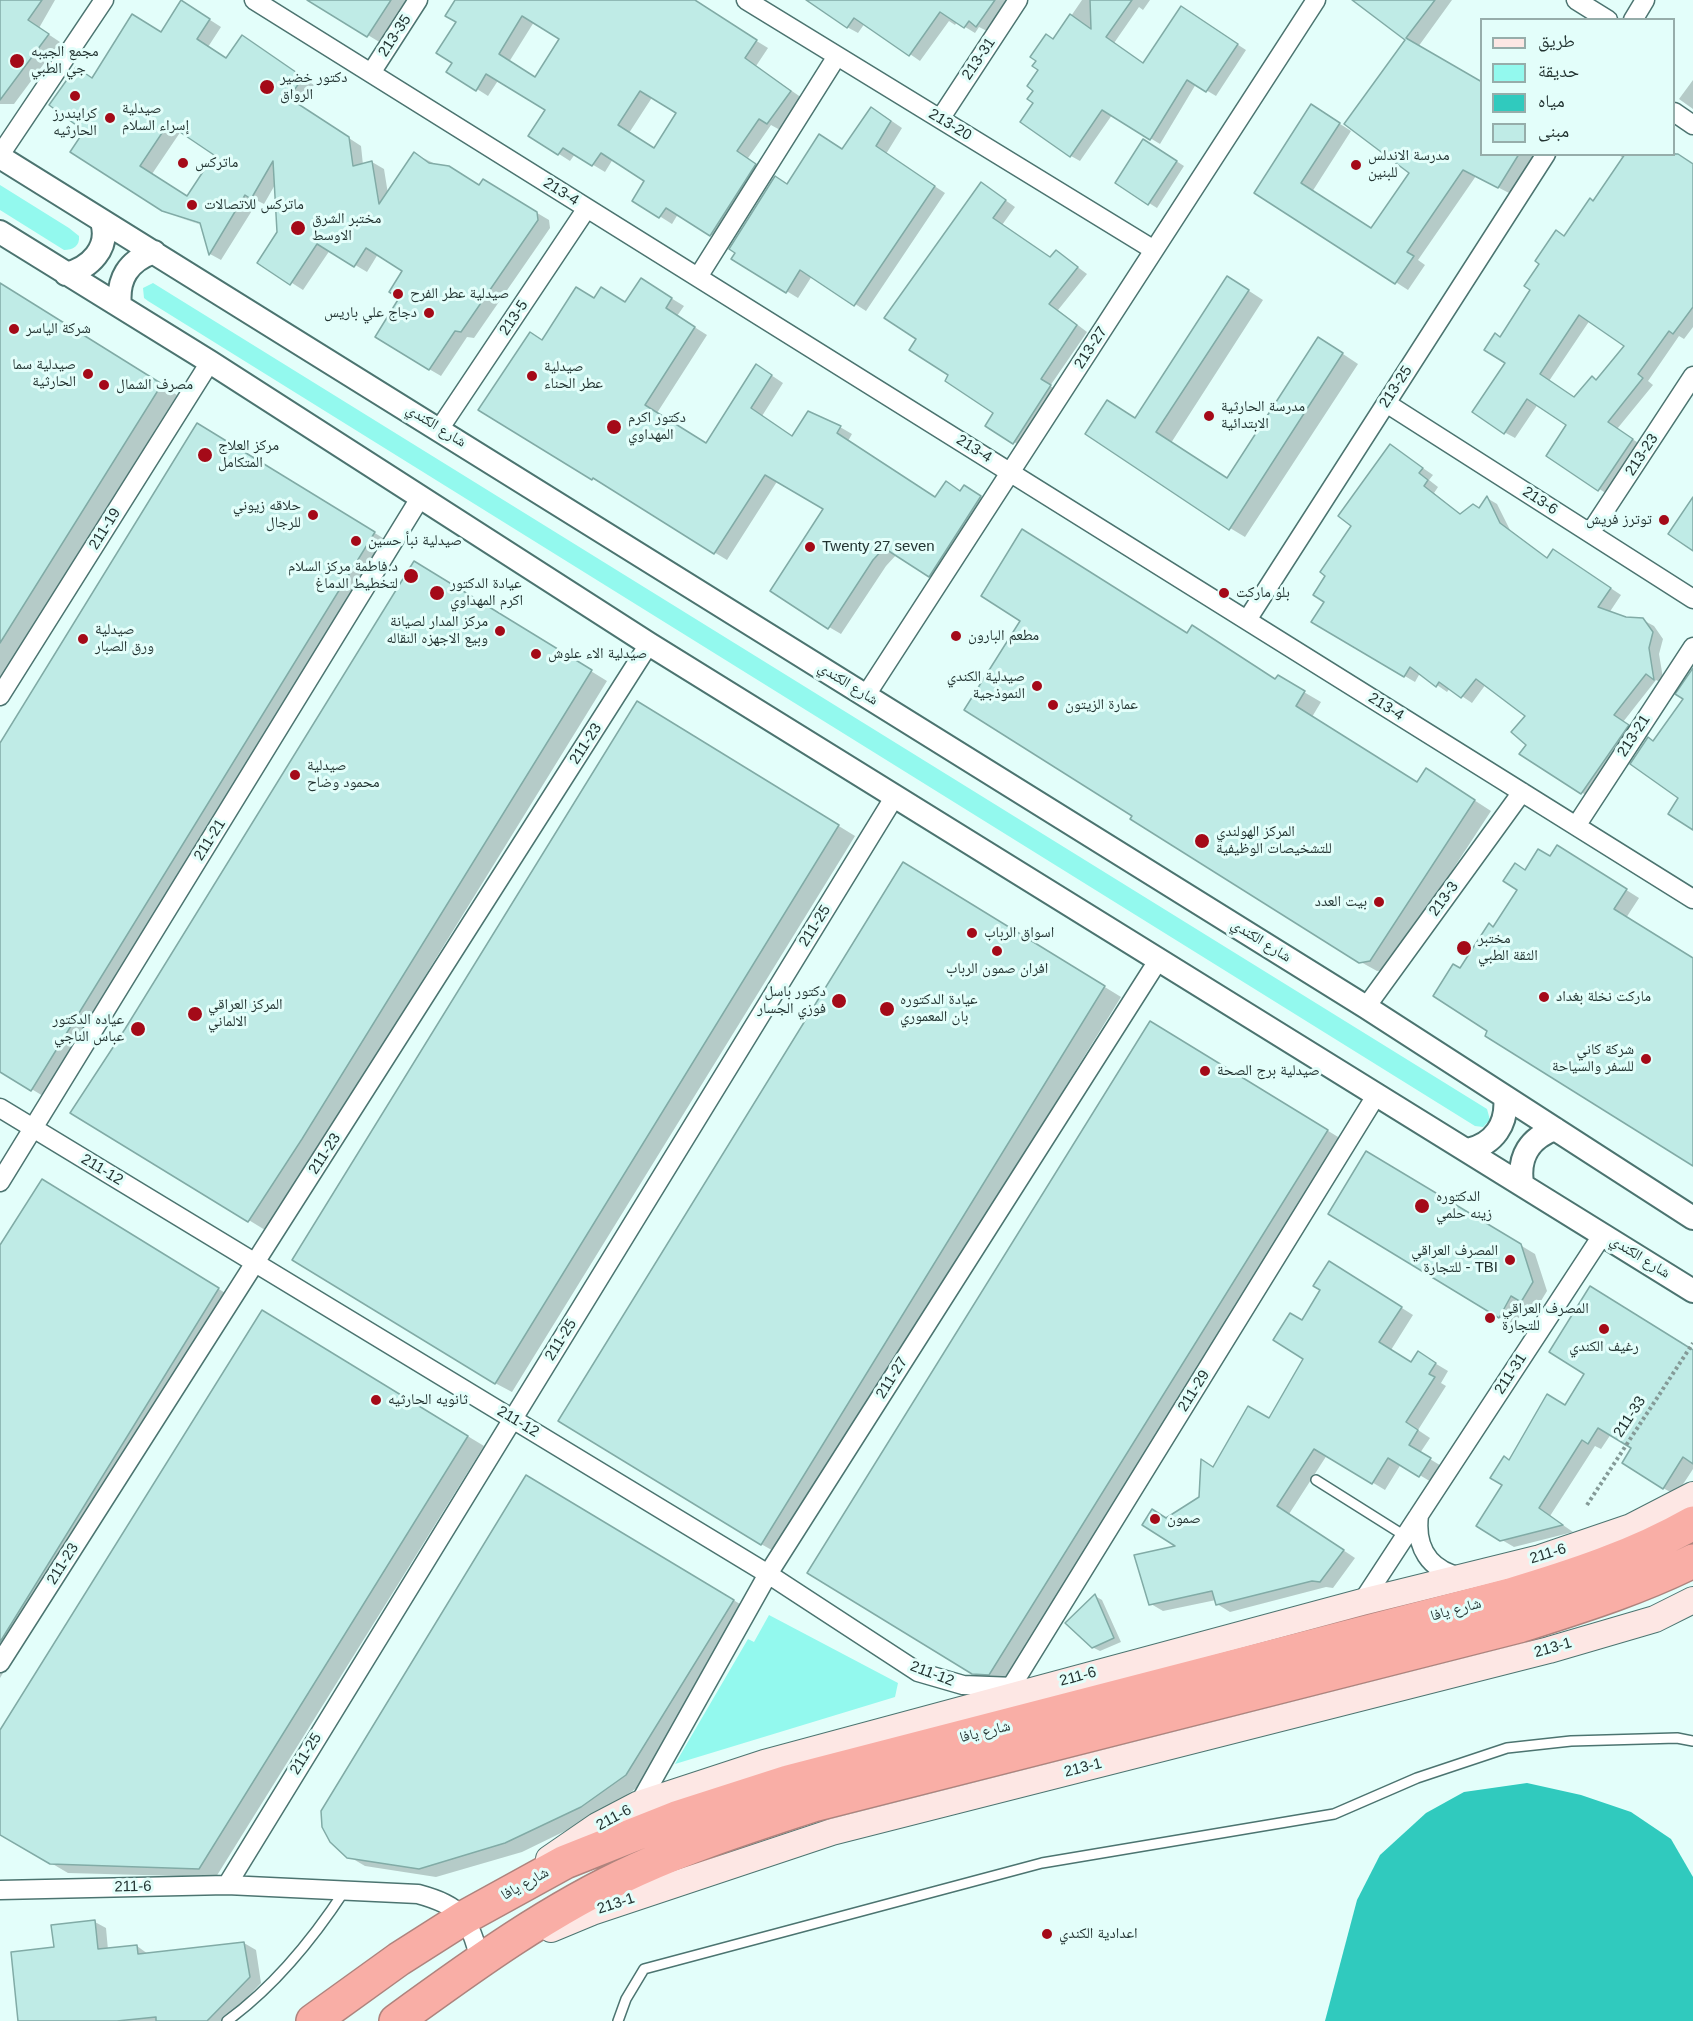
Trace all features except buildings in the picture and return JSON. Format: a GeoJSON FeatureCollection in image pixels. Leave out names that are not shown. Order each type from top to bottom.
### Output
{"type":"FeatureCollection","features":[{"type":"Feature","properties":{"kind":"highway","name":"شارع يافا"},"geometry":{"type":"LineString","coordinates":[[396,2021],[480,1960],[557,1911],[636,1870],[730,1832],[813,1806],[1302,1667],[1510,1595],[1580,1574],[1642,1550],[1693,1523]]}},
{"type":"Feature","properties":{"kind":"highway","name":"شارع يافا"},"geometry":{"type":"LineString","coordinates":[[313,2021],[399,1959],[475,1912],[565,1862],[676,1818],[788,1782],[1302,1667],[1519,1626],[1593,1603],[1660,1578],[1693,1561]]}},
{"type":"Feature","properties":{"kind":"main road","name":"211-6"},"geometry":{"type":"LineString","coordinates":[[475,1912],[597,1826],[639,1804],[764,1763],[1362,1602],[1540,1558],[1631,1527],[1693,1495]]}},
{"type":"Feature","properties":{"kind":"main road","name":"213-1"},"geometry":{"type":"LineString","coordinates":[[480,1960],[592,1912],[832,1832],[1549,1650],[1655,1619],[1693,1600]]}},
{"type":"Feature","properties":{"kind":"street"},"geometry":{"type":"LineString","coordinates":[[0,156],[104,0]]}},
{"type":"Feature","properties":{"kind":"street","name":"213-4"},"geometry":{"type":"LineString","coordinates":[[254,0],[1693,898]]}},
{"type":"Feature","properties":{"kind":"street","name":"213-35"},"geometry":{"type":"LineString","coordinates":[[371,73],[418,0]]}},
{"type":"Feature","properties":{"kind":"street","name":"213-20"},"geometry":{"type":"LineString","coordinates":[[746,0],[1154,250]]}},
{"type":"Feature","properties":{"kind":"street","name":"213-31"},"geometry":{"type":"LineString","coordinates":[[940,119],[1018,0]]}},
{"type":"Feature","properties":{"kind":"street","name":"213-27"},"geometry":{"type":"LineString","coordinates":[[866,695],[1316,0]]}},
{"type":"Feature","properties":{"kind":"street"},"geometry":{"type":"LineString","coordinates":[[1576,0],[1605,18]]}},
{"type":"Feature","properties":{"kind":"street"},"geometry":{"type":"LineString","coordinates":[[1634,18],[1645,0]]}},
{"type":"Feature","properties":{"kind":"street"},"geometry":{"type":"LineString","coordinates":[[698,277],[837,56]]}},
{"type":"Feature","properties":{"kind":"street"},"geometry":{"type":"LineString","coordinates":[[1675,113],[1693,125]]}},
{"type":"Feature","properties":{"kind":"street","name":"شارع الكندي"},"geometry":{"type":"LineString","coordinates":[[0,156],[102,222],[440,428],[1366,1007],[1693,1218]]}},
{"type":"Feature","properties":{"kind":"street","name":"213-25"},"geometry":{"type":"LineString","coordinates":[[1247,620],[1545,156]]}},
{"type":"Feature","properties":{"kind":"street","name":"213-5"},"geometry":{"type":"LineString","coordinates":[[440,428],[587,208]]}},
{"type":"Feature","properties":{"kind":"street"},"geometry":{"type":"LineString","coordinates":[[66,274],[76,271],[94,259],[103,241],[105,231],[102,222]]}},
{"type":"Feature","properties":{"kind":"street","name":"شارع الكندي"},"geometry":{"type":"LineString","coordinates":[[0,231],[210,362],[649,644],[1522,1182],[1693,1291]]}},
{"type":"Feature","properties":{"kind":"street"},"geometry":{"type":"LineString","coordinates":[[120,306],[121,283],[125,272],[142,256],[154,252]]}},
{"type":"Feature","properties":{"kind":"street","name":"211-19"},"geometry":{"type":"LineString","coordinates":[[0,696],[210,362]]}},
{"type":"Feature","properties":{"kind":"street","name":"213-23"},"geometry":{"type":"LineString","coordinates":[[1590,533],[1693,376]]}},
{"type":"Feature","properties":{"kind":"street","name":"213-6"},"geometry":{"type":"LineString","coordinates":[[1386,403],[1693,600]]}},
{"type":"Feature","properties":{"kind":"street","name":"211-21"},"geometry":{"type":"LineString","coordinates":[[0,1182],[420,498]]}},
{"type":"Feature","properties":{"kind":"street","name":"211-23"},"geometry":{"type":"LineString","coordinates":[[0,1663],[649,644]]}},
{"type":"Feature","properties":{"kind":"street","name":"213-21"},"geometry":{"type":"LineString","coordinates":[[1576,826],[1693,647]]}},
{"type":"Feature","properties":{"kind":"street","name":"213-3"},"geometry":{"type":"LineString","coordinates":[[1366,1007],[1522,792]]}},
{"type":"Feature","properties":{"kind":"street","name":"211-25"},"geometry":{"type":"LineString","coordinates":[[227,1885],[895,796]]}},
{"type":"Feature","properties":{"kind":"street","name":"211-27"},"geometry":{"type":"LineString","coordinates":[[639,1804],[768,1574],[1159,960]]}},
{"type":"Feature","properties":{"kind":"street","name":"211-29"},"geometry":{"type":"LineString","coordinates":[[1011,1687],[1377,1094]]}},
{"type":"Feature","properties":{"kind":"street"},"geometry":{"type":"LineString","coordinates":[[1468,1150],[1487,1143],[1501,1127],[1505,1118],[1505,1097]]}},
{"type":"Feature","properties":{"kind":"street","name":"211-12"},"geometry":{"type":"LineString","coordinates":[[0,1108],[768,1574],[918,1672],[963,1685],[1011,1687],[1050,1685]]}},
{"type":"Feature","properties":{"kind":"street"},"geometry":{"type":"LineString","coordinates":[[1522,1182],[1520,1171],[1527,1148],[1544,1133],[1555,1129]]}},
{"type":"Feature","properties":{"kind":"street","name":"211-31"},"geometry":{"type":"LineString","coordinates":[[1362,1602],[1603,1234]]}},
{"type":"Feature","properties":{"kind":"street"},"geometry":{"type":"LineString","coordinates":[[1419,1514],[1419,1542],[1425,1556],[1447,1574],[1461,1577]]}},
{"type":"Feature","properties":{"kind":"street","name":"211-6"},"geometry":{"type":"LineString","coordinates":[[0,1890],[227,1885],[345,1890],[418,1894],[475,1912]]}},
{"type":"Feature","properties":{"kind":"street"},"geometry":{"type":"LineString","coordinates":[[475,1912],[470,1926],[480,1960]]}},
{"type":"Feature","properties":{"kind":"lane"},"geometry":{"type":"LineString","coordinates":[[1316,1480],[1405,1536]]}},
{"type":"Feature","properties":{"kind":"lane"},"geometry":{"type":"LineString","coordinates":[[618,2021],[626,1999],[644,1969],[1042,1863],[1334,1814],[1417,1778],[1507,1748],[1571,1740],[1693,1741]]}},
{"type":"Feature","properties":{"kind":"lane"},"geometry":{"type":"LineString","coordinates":[[227,2021],[287,1966],[328,1916],[345,1890]]}},
{"type":"Feature","properties":{"kind":"path","name":"211-33"},"geometry":{"type":"LineString","coordinates":[[1587,1505],[1693,1343]]}},
{"type":"Feature","properties":{"kind":"green space"},"geometry":{"type":"Polygon","coordinates":[[[0,185],[69,228],[79,236],[77,245],[64,250],[0,210],[0,185]]]}},
{"type":"Feature","properties":{"kind":"green space"},"geometry":{"type":"Polygon","coordinates":[[[153,283],[1487,1109],[1490,1120],[1483,1127],[1475,1126],[148,301],[144,298],[143,288],[153,283]]]}},
{"type":"Feature","properties":{"kind":"green space"},"geometry":{"type":"Polygon","coordinates":[[[769,1615],[898,1683],[895,1697],[675,1764],[748,1639],[754,1642],[769,1615]]]}},
{"type":"Feature","properties":{"kind":"water"},"geometry":{"type":"Polygon","coordinates":[[[1527,1783],[1581,1795],[1631,1812],[1671,1839],[1693,1877],[1693,2021],[1325,2021],[1357,1900],[1380,1855],[1426,1813],[1464,1792],[1527,1783]]]}},
{"type":"Feature","properties":{"kind":"place","name":"مجمع الجيبه جي الطبي"},"geometry":{"type":"Point","coordinates":[17,61]}},
{"type":"Feature","properties":{"kind":"place","name":"دكتور خضير الرواق"},"geometry":{"type":"Point","coordinates":[267,87]}},
{"type":"Feature","properties":{"kind":"place","name":"كرايندرز الحارثيه"},"geometry":{"type":"Point","coordinates":[75,96]}},
{"type":"Feature","properties":{"kind":"place","name":"صيدلية إسراء السلام"},"geometry":{"type":"Point","coordinates":[110,118]}},
{"type":"Feature","properties":{"kind":"place","name":"ماتركس"},"geometry":{"type":"Point","coordinates":[183,163]}},
{"type":"Feature","properties":{"kind":"place","name":"مدرسة الاندلس للبنين"},"geometry":{"type":"Point","coordinates":[1356,165]}},
{"type":"Feature","properties":{"kind":"place","name":"ماتركس للاتصالات"},"geometry":{"type":"Point","coordinates":[192,205]}},
{"type":"Feature","properties":{"kind":"place","name":"مختبر الشرق الاوسط"},"geometry":{"type":"Point","coordinates":[298,228]}},
{"type":"Feature","properties":{"kind":"place","name":"صيدلية عطر الفرح"},"geometry":{"type":"Point","coordinates":[398,294]}},
{"type":"Feature","properties":{"kind":"place","name":"دجاج علي باريس"},"geometry":{"type":"Point","coordinates":[429,313]}},
{"type":"Feature","properties":{"kind":"place","name":"شركة الياسر"},"geometry":{"type":"Point","coordinates":[14,329]}},
{"type":"Feature","properties":{"kind":"place","name":"صيدلية سما الحارثية"},"geometry":{"type":"Point","coordinates":[88,374]}},
{"type":"Feature","properties":{"kind":"place","name":"صيدلية عطر الحناء"},"geometry":{"type":"Point","coordinates":[532,376]}},
{"type":"Feature","properties":{"kind":"place","name":"مصرف الشمال"},"geometry":{"type":"Point","coordinates":[104,385]}},
{"type":"Feature","properties":{"kind":"place","name":"مدرسة الحارثية الابتدائية"},"geometry":{"type":"Point","coordinates":[1209,416]}},
{"type":"Feature","properties":{"kind":"place","name":"دكتور اكرم المهداوي"},"geometry":{"type":"Point","coordinates":[614,427]}},
{"type":"Feature","properties":{"kind":"place","name":"مركز العلاج المتكامل"},"geometry":{"type":"Point","coordinates":[205,455]}},
{"type":"Feature","properties":{"kind":"place","name":"حلاقه زيوني للرجال"},"geometry":{"type":"Point","coordinates":[313,515]}},
{"type":"Feature","properties":{"kind":"place","name":"توترز فريش"},"geometry":{"type":"Point","coordinates":[1664,520]}},
{"type":"Feature","properties":{"kind":"place","name":"صيدلية نبأ حسين"},"geometry":{"type":"Point","coordinates":[356,541]}},
{"type":"Feature","properties":{"kind":"place","name":"Twenty 27 seven"},"geometry":{"type":"Point","coordinates":[810,547]}},
{"type":"Feature","properties":{"kind":"place","name":"د.فاطمة مركز السلام لتخطيط الدماغ"},"geometry":{"type":"Point","coordinates":[411,576]}},
{"type":"Feature","properties":{"kind":"place","name":"عيادة الدكتور اكرم المهداوي"},"geometry":{"type":"Point","coordinates":[437,593]}},
{"type":"Feature","properties":{"kind":"place","name":"بلو ماركت"},"geometry":{"type":"Point","coordinates":[1224,593]}},
{"type":"Feature","properties":{"kind":"place","name":"مركز المدار لصيانة وبيع الاجهزه النقاله"},"geometry":{"type":"Point","coordinates":[500,631]}},
{"type":"Feature","properties":{"kind":"place","name":"مطعم البارون"},"geometry":{"type":"Point","coordinates":[956,636]}},
{"type":"Feature","properties":{"kind":"place","name":"صيدلية ورق الصبار"},"geometry":{"type":"Point","coordinates":[83,639]}},
{"type":"Feature","properties":{"kind":"place","name":"صيدلية الاء علوش"},"geometry":{"type":"Point","coordinates":[536,654]}},
{"type":"Feature","properties":{"kind":"place","name":"صيدلية الكندي النموذجية"},"geometry":{"type":"Point","coordinates":[1037,686]}},
{"type":"Feature","properties":{"kind":"place","name":"عمارة الزيتون"},"geometry":{"type":"Point","coordinates":[1053,705]}},
{"type":"Feature","properties":{"kind":"place","name":"صيدلية محمود وضاح"},"geometry":{"type":"Point","coordinates":[295,775]}},
{"type":"Feature","properties":{"kind":"place","name":"المركز الهولندي للتشخيصات الوظيفية"},"geometry":{"type":"Point","coordinates":[1202,841]}},
{"type":"Feature","properties":{"kind":"place","name":"بيت العدد"},"geometry":{"type":"Point","coordinates":[1379,902]}},
{"type":"Feature","properties":{"kind":"place","name":"اسواق الرباب"},"geometry":{"type":"Point","coordinates":[972,933]}},
{"type":"Feature","properties":{"kind":"place","name":"مختبر الثقة الطبي"},"geometry":{"type":"Point","coordinates":[1464,948]}},
{"type":"Feature","properties":{"kind":"place","name":"افران صمون الرباب"},"geometry":{"type":"Point","coordinates":[997,951]}},
{"type":"Feature","properties":{"kind":"place","name":"ماركت نخلة بغداد"},"geometry":{"type":"Point","coordinates":[1544,997]}},
{"type":"Feature","properties":{"kind":"place","name":"دكتور باسل فوزي الجسار"},"geometry":{"type":"Point","coordinates":[839,1001]}},
{"type":"Feature","properties":{"kind":"place","name":"عيادة الدكتوره بان المعموري"},"geometry":{"type":"Point","coordinates":[887,1009]}},
{"type":"Feature","properties":{"kind":"place","name":"المركز العراقي الالماني"},"geometry":{"type":"Point","coordinates":[195,1014]}},
{"type":"Feature","properties":{"kind":"place","name":"عياده الدكتور عباس الناجي"},"geometry":{"type":"Point","coordinates":[138,1029]}},
{"type":"Feature","properties":{"kind":"place","name":"شركة كاني للسفر والسياحة"},"geometry":{"type":"Point","coordinates":[1646,1059]}},
{"type":"Feature","properties":{"kind":"place","name":"صيدلية برج الصحة"},"geometry":{"type":"Point","coordinates":[1205,1071]}},
{"type":"Feature","properties":{"kind":"place","name":"الدكتوره زينه حلمي"},"geometry":{"type":"Point","coordinates":[1422,1206]}},
{"type":"Feature","properties":{"kind":"place","name":"المصرف العراقي للتجارة - TBI"},"geometry":{"type":"Point","coordinates":[1510,1260]}},
{"type":"Feature","properties":{"kind":"place","name":"المصرف العراقي للتجارة"},"geometry":{"type":"Point","coordinates":[1490,1318]}},
{"type":"Feature","properties":{"kind":"place","name":"رغيف الكندي"},"geometry":{"type":"Point","coordinates":[1604,1329]}},
{"type":"Feature","properties":{"kind":"place","name":"ثانويه الحارثيه"},"geometry":{"type":"Point","coordinates":[376,1400]}},
{"type":"Feature","properties":{"kind":"place","name":"صمون"},"geometry":{"type":"Point","coordinates":[1155,1519]}},
{"type":"Feature","properties":{"kind":"place","name":"اعدادية الكندي"},"geometry":{"type":"Point","coordinates":[1047,1934]}}]}
